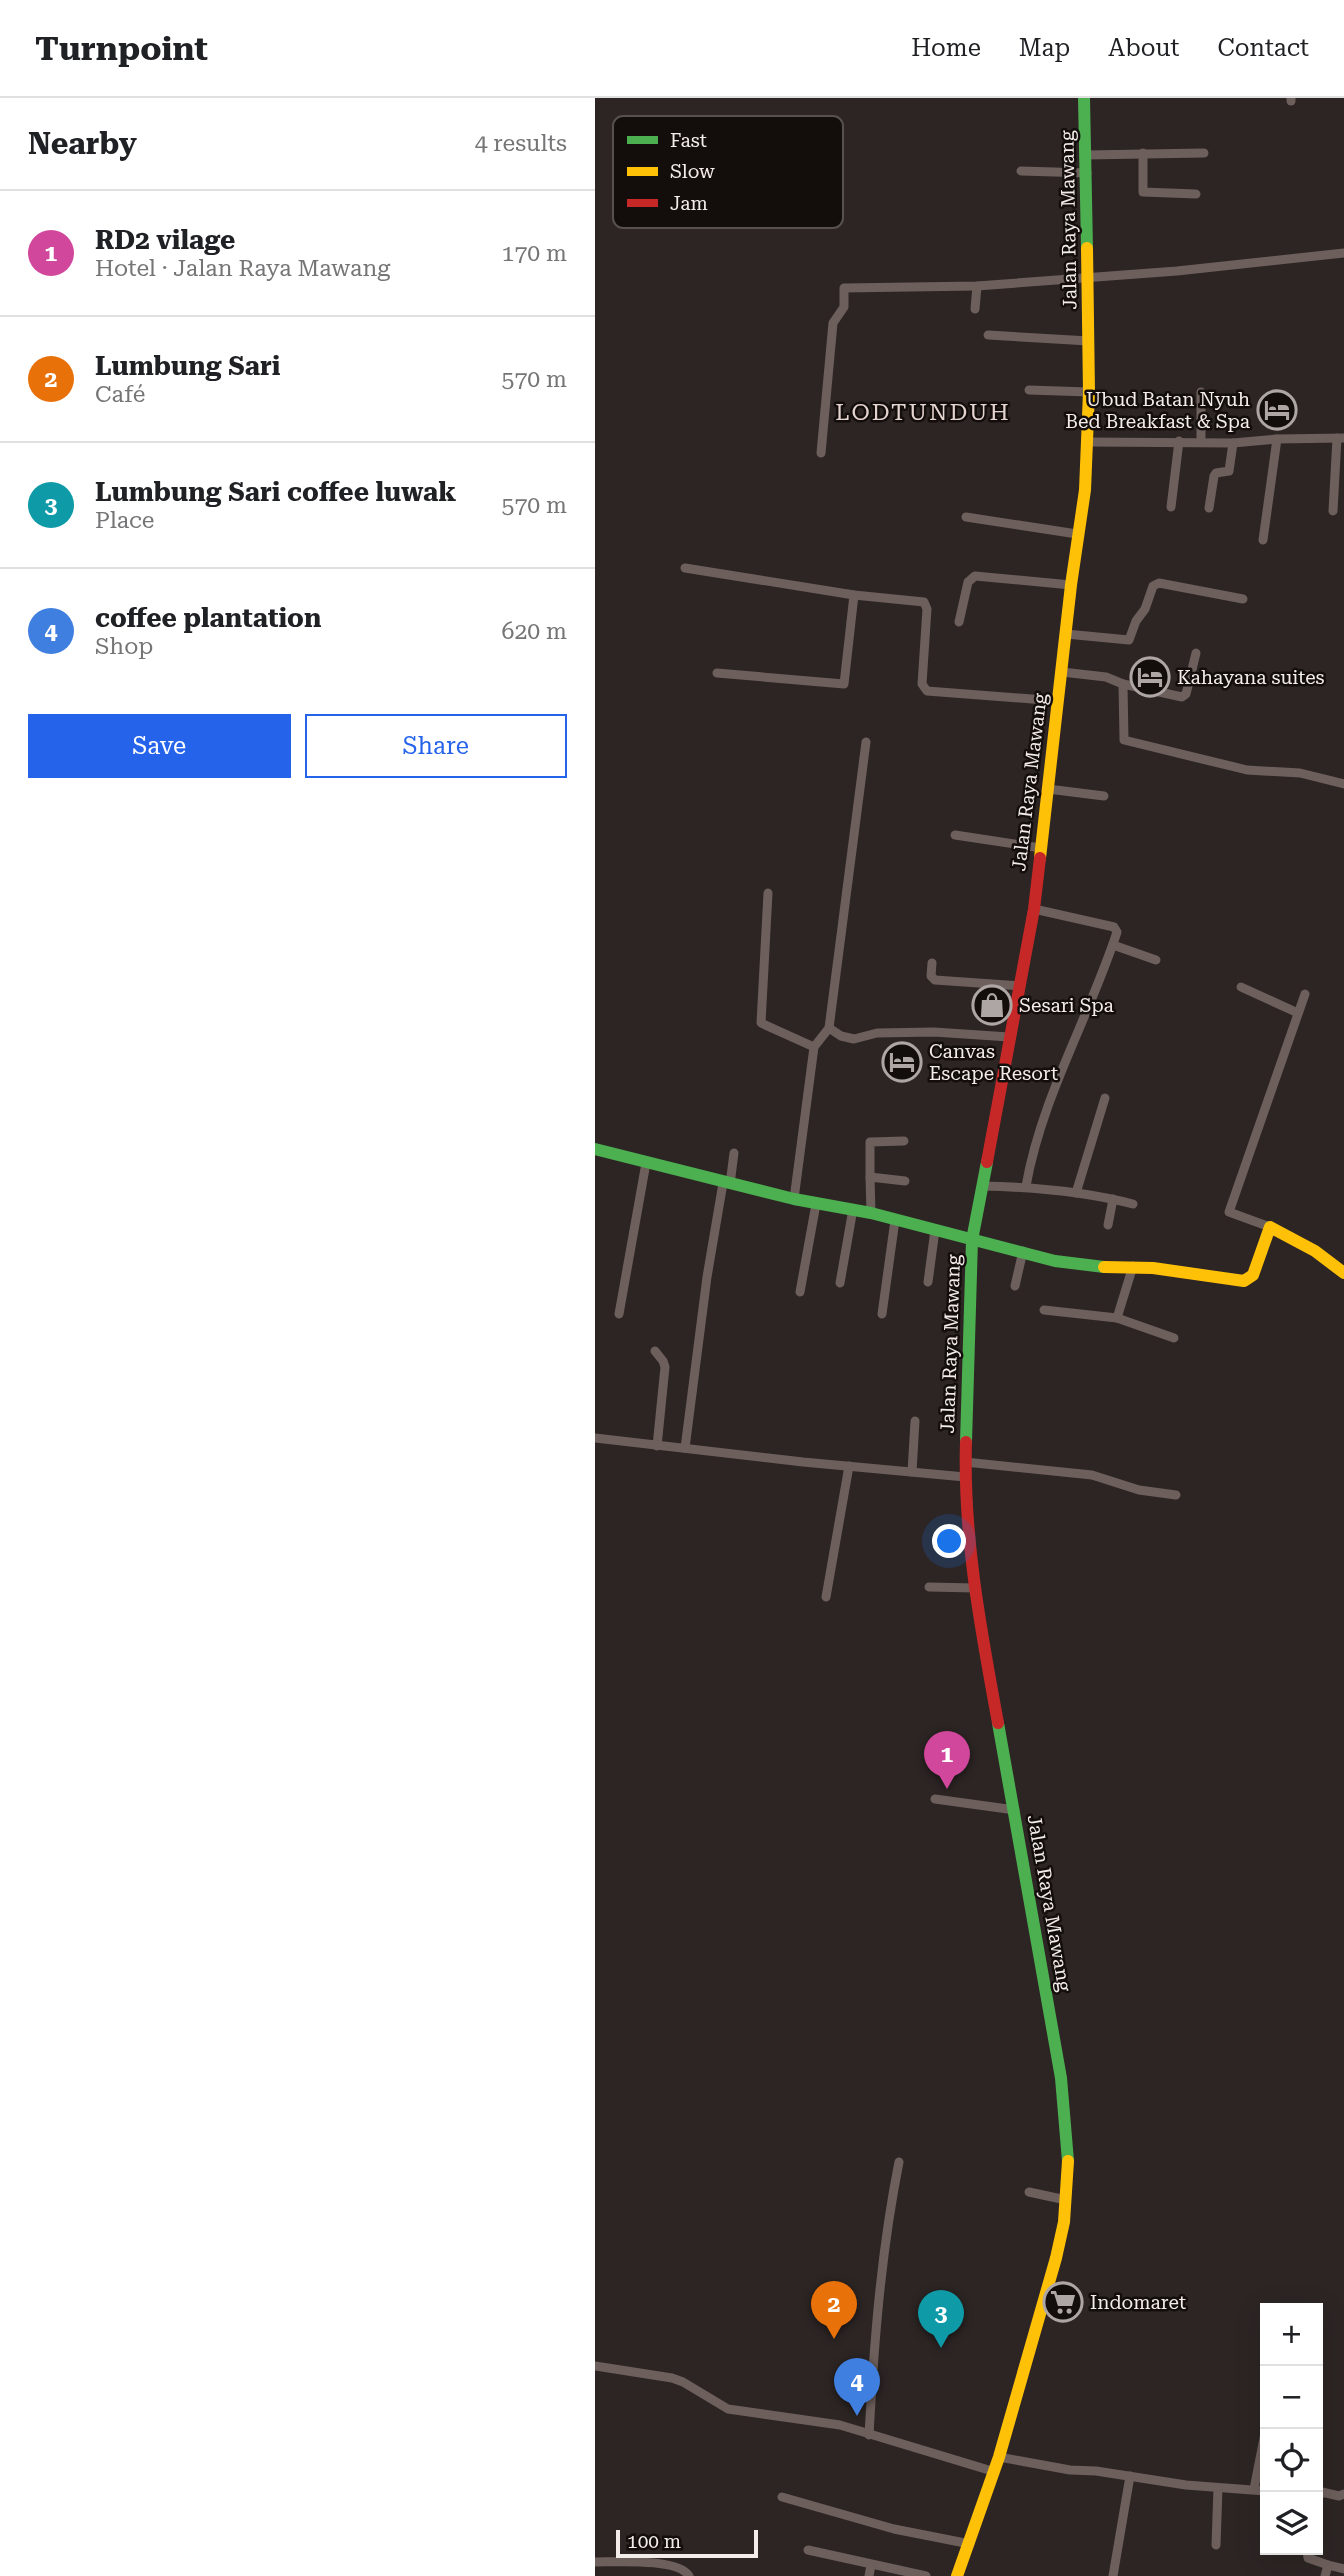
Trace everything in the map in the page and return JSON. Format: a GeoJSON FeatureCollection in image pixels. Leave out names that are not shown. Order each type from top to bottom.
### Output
{"type":"FeatureCollection","features":[{"type":"Feature","properties":{"kind":"main road","name":"Jalan Raya Mawang"},"geometry":{"type":"LineString","coordinates":[[957,2576],[970,2544],[992,2471],[999,2458],[1056,2258],[1064,2222],[1068,2167],[1062,2088],[975,1588],[965,1462],[972,1240],[1034,909],[1077,534],[1085,490],[1089,392],[1089,278],[1084,98]]}},
{"type":"Feature","properties":{"kind":"main road"},"geometry":{"type":"LineString","coordinates":[[595,1149],[794,1199],[871,1213],[1055,1261],[1086,1266],[1133,1266],[1244,1281],[1252,1275],[1270,1227],[1315,1251],[1344,1273]]}},
{"type":"Feature","properties":{"kind":"street"},"geometry":{"type":"LineString","coordinates":[[1143,153],[1143,192],[1196,194]]}},
{"type":"Feature","properties":{"kind":"street"},"geometry":{"type":"LineString","coordinates":[[1086,155],[1204,153]]}},
{"type":"Feature","properties":{"kind":"street"},"geometry":{"type":"LineString","coordinates":[[1021,171],[1087,173]]}},
{"type":"Feature","properties":{"kind":"street"},"geometry":{"type":"LineString","coordinates":[[821,453],[833,323],[844,307],[844,288],[977,286],[1344,253]]}},
{"type":"Feature","properties":{"kind":"street"},"geometry":{"type":"LineString","coordinates":[[975,309],[977,286]]}},
{"type":"Feature","properties":{"kind":"street"},"geometry":{"type":"LineString","coordinates":[[988,335],[1089,341]]}},
{"type":"Feature","properties":{"kind":"street"},"geometry":{"type":"LineString","coordinates":[[1028,390],[1089,392]]}},
{"type":"Feature","properties":{"kind":"street"},"geometry":{"type":"LineString","coordinates":[[1201,392],[1202,442]]}},
{"type":"Feature","properties":{"kind":"street"},"geometry":{"type":"LineString","coordinates":[[1087,442],[1233,443],[1341,438],[1333,511]]}},
{"type":"Feature","properties":{"kind":"street"},"geometry":{"type":"LineString","coordinates":[[1263,540],[1277,439]]}},
{"type":"Feature","properties":{"kind":"street"},"geometry":{"type":"LineString","coordinates":[[1171,507],[1178,441]]}},
{"type":"Feature","properties":{"kind":"street"},"geometry":{"type":"LineString","coordinates":[[1209,508],[1214,476],[1216,473],[1229,471],[1233,443]]}},
{"type":"Feature","properties":{"kind":"street"},"geometry":{"type":"LineString","coordinates":[[966,517],[1077,534]]}},
{"type":"Feature","properties":{"kind":"street"},"geometry":{"type":"LineString","coordinates":[[685,568],[854,595],[924,602],[927,610],[922,684],[927,691],[1058,701]]}},
{"type":"Feature","properties":{"kind":"street"},"geometry":{"type":"LineString","coordinates":[[959,622],[968,583],[975,576],[1071,585]]}},
{"type":"Feature","properties":{"kind":"street"},"geometry":{"type":"LineString","coordinates":[[1066,634],[1129,640],[1136,621],[1145,610],[1153,586],[1159,583],[1243,599]]}},
{"type":"Feature","properties":{"kind":"street"},"geometry":{"type":"LineString","coordinates":[[717,673],[844,684],[854,595]]}},
{"type":"Feature","properties":{"kind":"street"},"geometry":{"type":"LineString","coordinates":[[1062,672],[1106,677],[1123,684],[1182,697],[1186,694],[1196,653]]}},
{"type":"Feature","properties":{"kind":"street"},"geometry":{"type":"LineString","coordinates":[[1123,684],[1124,740],[1247,770],[1300,773],[1344,783]]}},
{"type":"Feature","properties":{"kind":"street"},"geometry":{"type":"LineString","coordinates":[[794,1199],[814,1046],[829,1028],[866,742]]}},
{"type":"Feature","properties":{"kind":"street"},"geometry":{"type":"LineString","coordinates":[[1048,789],[1104,796]]}},
{"type":"Feature","properties":{"kind":"street"},"geometry":{"type":"LineString","coordinates":[[955,835],[1041,848]]}},
{"type":"Feature","properties":{"kind":"street"},"geometry":{"type":"LineString","coordinates":[[768,893],[761,1023],[814,1046]]}},
{"type":"Feature","properties":{"kind":"street"},"geometry":{"type":"LineString","coordinates":[[1026,1186],[1033,1151],[1056,1081],[1117,932],[1114,927],[1034,909]]}},
{"type":"Feature","properties":{"kind":"street"},"geometry":{"type":"LineString","coordinates":[[1113,945],[1156,960]]}},
{"type":"Feature","properties":{"kind":"street"},"geometry":{"type":"LineString","coordinates":[[932,963],[931,976],[935,980],[1020,986]]}},
{"type":"Feature","properties":{"kind":"street"},"geometry":{"type":"LineString","coordinates":[[1241,987],[1298,1013]]}},
{"type":"Feature","properties":{"kind":"street"},"geometry":{"type":"LineString","coordinates":[[1270,1227],[1229,1212],[1305,994]]}},
{"type":"Feature","properties":{"kind":"street"},"geometry":{"type":"LineString","coordinates":[[829,1028],[841,1036],[855,1039],[877,1033],[934,1032],[1009,1037]]}},
{"type":"Feature","properties":{"kind":"street"},"geometry":{"type":"LineString","coordinates":[[1076,1193],[1105,1098]]}},
{"type":"Feature","properties":{"kind":"street"},"geometry":{"type":"LineString","coordinates":[[871,1213],[870,1142],[904,1141]]}},
{"type":"Feature","properties":{"kind":"street"},"geometry":{"type":"LineString","coordinates":[[685,1448],[707,1277],[734,1153]]}},
{"type":"Feature","properties":{"kind":"street"},"geometry":{"type":"LineString","coordinates":[[619,1314],[646,1163]]}},
{"type":"Feature","properties":{"kind":"street"},"geometry":{"type":"LineString","coordinates":[[870,1177],[905,1181]]}},
{"type":"Feature","properties":{"kind":"street"},"geometry":{"type":"LineString","coordinates":[[982,1186],[1026,1186],[1133,1204]]}},
{"type":"Feature","properties":{"kind":"street"},"geometry":{"type":"LineString","coordinates":[[1108,1224],[1113,1199]]}},
{"type":"Feature","properties":{"kind":"street"},"geometry":{"type":"LineString","coordinates":[[800,1292],[816,1204]]}},
{"type":"Feature","properties":{"kind":"street"},"geometry":{"type":"LineString","coordinates":[[840,1283],[853,1209]]}},
{"type":"Feature","properties":{"kind":"street"},"geometry":{"type":"LineString","coordinates":[[882,1314],[895,1220]]}},
{"type":"Feature","properties":{"kind":"street"},"geometry":{"type":"LineString","coordinates":[[928,1282],[935,1230]]}},
{"type":"Feature","properties":{"kind":"street"},"geometry":{"type":"LineString","coordinates":[[1015,1286],[1023,1251]]}},
{"type":"Feature","properties":{"kind":"street"},"geometry":{"type":"LineString","coordinates":[[1117,1318],[1133,1266]]}},
{"type":"Feature","properties":{"kind":"street"},"geometry":{"type":"LineString","coordinates":[[1044,1310],[1117,1318],[1174,1338]]}},
{"type":"Feature","properties":{"kind":"street"},"geometry":{"type":"LineString","coordinates":[[655,1351],[665,1367],[657,1446]]}},
{"type":"Feature","properties":{"kind":"street"},"geometry":{"type":"LineString","coordinates":[[912,1472],[915,1420]]}},
{"type":"Feature","properties":{"kind":"street"},"geometry":{"type":"LineString","coordinates":[[595,1438],[965,1478]]}},
{"type":"Feature","properties":{"kind":"street"},"geometry":{"type":"LineString","coordinates":[[965,1462],[1092,1475],[1139,1490],[1176,1495]]}},
{"type":"Feature","properties":{"kind":"street"},"geometry":{"type":"LineString","coordinates":[[826,1597],[849,1466]]}},
{"type":"Feature","properties":{"kind":"street"},"geometry":{"type":"LineString","coordinates":[[929,1587],[975,1588]]}},
{"type":"Feature","properties":{"kind":"street"},"geometry":{"type":"LineString","coordinates":[[936,1799],[1015,1810]]}},
{"type":"Feature","properties":{"kind":"street"},"geometry":{"type":"LineString","coordinates":[[869,2435],[875,2324],[886,2227],[899,2162]]}},
{"type":"Feature","properties":{"kind":"street"},"geometry":{"type":"LineString","coordinates":[[1029,2192],[1066,2200]]}},
{"type":"Feature","properties":{"kind":"street"},"geometry":{"type":"LineString","coordinates":[[595,2366],[658,2375],[683,2382],[728,2409],[788,2419],[820,2421],[992,2471]]}},
{"type":"Feature","properties":{"kind":"street"},"geometry":{"type":"LineString","coordinates":[[999,2458],[1070,2470],[1219,2488],[1260,2490]]}},
{"type":"Feature","properties":{"kind":"street"},"geometry":{"type":"LineString","coordinates":[[1254,2489],[1260,2458]]}},
{"type":"Feature","properties":{"kind":"street"},"geometry":{"type":"LineString","coordinates":[[1112,2576],[1130,2476]]}},
{"type":"Feature","properties":{"kind":"street"},"geometry":{"type":"LineString","coordinates":[[1216,2545],[1219,2488]]}},
{"type":"Feature","properties":{"kind":"street"},"geometry":{"type":"LineString","coordinates":[[1323,2492],[1339,2496],[1344,2494]]}},
{"type":"Feature","properties":{"kind":"street"},"geometry":{"type":"LineString","coordinates":[[782,2497],[894,2529],[970,2544]]}},
{"type":"Feature","properties":{"kind":"street"},"geometry":{"type":"LineString","coordinates":[[808,2550],[926,2576]]}},
{"type":"Feature","properties":{"kind":"street"},"geometry":{"type":"LineString","coordinates":[[1308,2555],[1308,2558],[1344,2569]]}},
{"type":"Feature","properties":{"kind":"street"},"geometry":{"type":"LineString","coordinates":[[595,2562],[677,2566],[689,2576]]}},
{"type":"Feature","properties":{"kind":"street"},"geometry":{"type":"LineString","coordinates":[[869,2576],[871,2565]]}},
{"type":"Feature","properties":{"kind":"street"},"geometry":{"type":"LineString","coordinates":[[1325,2576],[1328,2565]]}},
{"type":"Feature","properties":{"kind":"traffic: fast"},"geometry":{"type":"LineString","coordinates":[[1084,98],[1087,248]]}},
{"type":"Feature","properties":{"kind":"traffic: fast"},"geometry":{"type":"LineString","coordinates":[[595,1149],[794,1199],[871,1213],[1055,1261],[1104,1267]]}},
{"type":"Feature","properties":{"kind":"traffic: fast"},"geometry":{"type":"LineString","coordinates":[[966,1442],[972,1240],[987,1162]]}},
{"type":"Feature","properties":{"kind":"traffic: fast"},"geometry":{"type":"LineString","coordinates":[[998,1723],[1061,2078],[1068,2161]]}},
{"type":"Feature","properties":{"kind":"traffic: slow"},"geometry":{"type":"LineString","coordinates":[[1040,858],[1071,585],[1085,490],[1089,392],[1087,248]]}},
{"type":"Feature","properties":{"kind":"traffic: slow"},"geometry":{"type":"LineString","coordinates":[[1104,1267],[1153,1268],[1244,1281],[1253,1275],[1270,1227],[1315,1251],[1344,1273]]}},
{"type":"Feature","properties":{"kind":"traffic: slow"},"geometry":{"type":"LineString","coordinates":[[957,2576],[999,2457],[1056,2258],[1064,2222],[1068,2161]]}},
{"type":"Feature","properties":{"kind":"traffic: jam"},"geometry":{"type":"LineString","coordinates":[[987,1162],[1034,909],[1040,858]]}},
{"type":"Feature","properties":{"kind":"traffic: jam"},"geometry":{"type":"LineString","coordinates":[[966,1442],[970,1548],[998,1723]]}},
{"type":"Feature","properties":{"kind":"place","name":"Ubud Batan Nyuh Bed Breakfast & Spa"},"geometry":{"type":"Point","coordinates":[1277,410]}},
{"type":"Feature","properties":{"kind":"place","name":"Kahayana suites"},"geometry":{"type":"Point","coordinates":[1150,677]}},
{"type":"Feature","properties":{"kind":"place","name":"Sesari Spa"},"geometry":{"type":"Point","coordinates":[992,1005]}},
{"type":"Feature","properties":{"kind":"place","name":"Canvas Escape Resort"},"geometry":{"type":"Point","coordinates":[902,1062]}},
{"type":"Feature","properties":{"kind":"place","name":"RD2 vilage"},"geometry":{"type":"Point","coordinates":[947,1789]}},
{"type":"Feature","properties":{"kind":"place","name":"Indomaret"},"geometry":{"type":"Point","coordinates":[1063,2302]}},
{"type":"Feature","properties":{"kind":"place","name":"Lumbung Sari"},"geometry":{"type":"Point","coordinates":[834,2339]}},
{"type":"Feature","properties":{"kind":"place","name":"Lumbung Sari coffee luwak"},"geometry":{"type":"Point","coordinates":[941,2348]}},
{"type":"Feature","properties":{"kind":"place","name":"coffee plantation"},"geometry":{"type":"Point","coordinates":[857,2416]}},
{"type":"Feature","properties":{"kind":"district","name":"LODTUNDUH"},"geometry":{"type":"Point","coordinates":[923,412]}}]}
